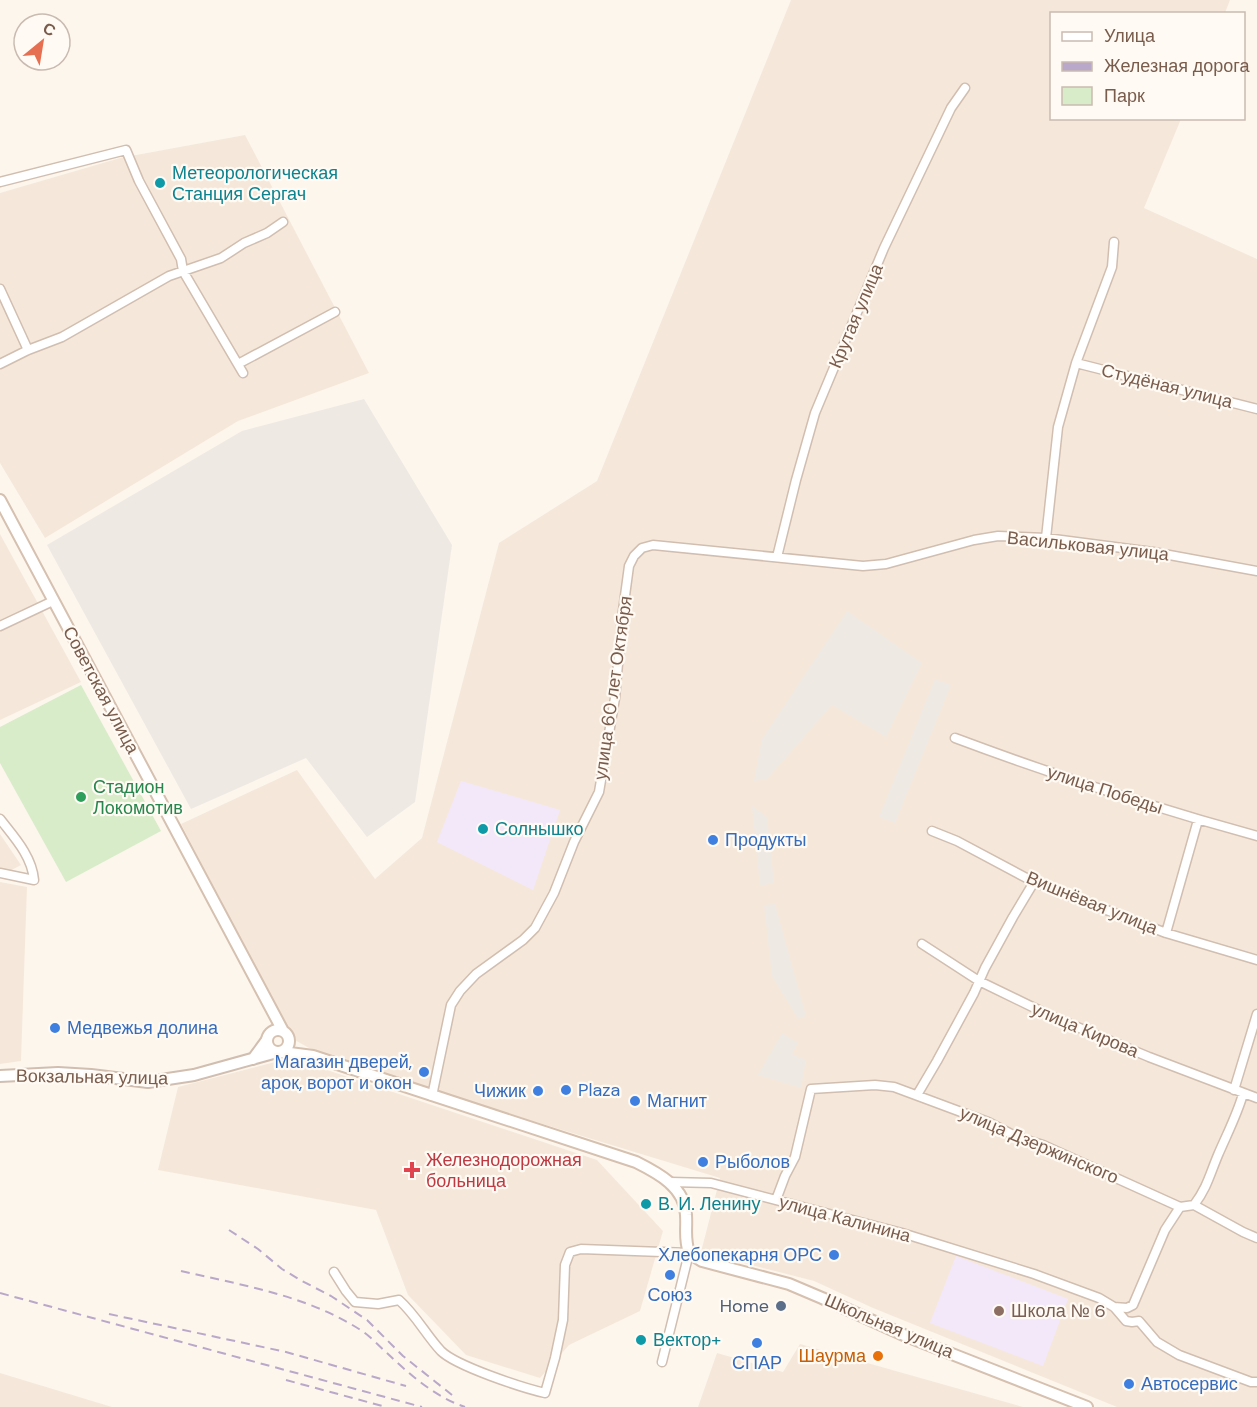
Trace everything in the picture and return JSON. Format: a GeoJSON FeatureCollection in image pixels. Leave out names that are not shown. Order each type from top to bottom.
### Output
{"type":"FeatureCollection","features":[{"type":"Feature","properties":{"kind":"main road","name":"Советская улица"},"geometry":{"type":"LineString","coordinates":[[0,501],[286,1035]]}},
{"type":"Feature","properties":{"kind":"main road","name":"Советская улица"},"geometry":{"type":"LineString","coordinates":[[269,1037],[270,1005]]}},
{"type":"Feature","properties":{"kind":"main road"},"geometry":{"type":"LineString","coordinates":[[253,1059],[275,1031],[286,1035],[313,1056]]}},
{"type":"Feature","properties":{"kind":"main road"},"geometry":{"type":"LineString","coordinates":[[280,1052],[288,1046],[286,1035]]}},
{"type":"Feature","properties":{"kind":"main road"},"geometry":{"type":"LineString","coordinates":[[269,1037],[270,1048],[280,1052],[313,1056],[636,1162],[660,1174],[670,1182],[682,1200],[686,1213],[685,1242],[689,1253]]}},
{"type":"Feature","properties":{"kind":"main road","name":"Вокзальная улица"},"geometry":{"type":"LineString","coordinates":[[0,1076],[58,1073],[148,1082],[194,1076],[280,1052]]}},
{"type":"Feature","properties":{"kind":"main road","name":"Школьная улица"},"geometry":{"type":"LineString","coordinates":[[689,1253],[702,1262],[789,1284],[906,1336],[1087,1407]]}},
{"type":"Feature","properties":{"kind":"street","name":"Крутая улица"},"geometry":{"type":"LineString","coordinates":[[777,557],[815,413],[884,248],[951,108],[965,88]]}},
{"type":"Feature","properties":{"kind":"street"},"geometry":{"type":"LineString","coordinates":[[0,182],[126,150],[139,181],[181,259],[183,271],[243,373]]}},
{"type":"Feature","properties":{"kind":"street"},"geometry":{"type":"LineString","coordinates":[[0,363],[62,338],[126,302],[151,285],[169,276],[221,258],[283,222]]}},
{"type":"Feature","properties":{"kind":"street"},"geometry":{"type":"LineString","coordinates":[[1046,538],[1058,427],[1076,363],[1112,267],[1113,242]]}},
{"type":"Feature","properties":{"kind":"street"},"geometry":{"type":"LineString","coordinates":[[0,289],[28,350]]}},
{"type":"Feature","properties":{"kind":"street"},"geometry":{"type":"LineString","coordinates":[[238,364],[334,312]]}},
{"type":"Feature","properties":{"kind":"street","name":"Студёная улица"},"geometry":{"type":"LineString","coordinates":[[1076,363],[1257,409]]}},
{"type":"Feature","properties":{"kind":"street","name":"Васильковая улица"},"geometry":{"type":"LineString","coordinates":[[777,557],[863,566],[886,564],[974,540],[998,536],[1046,538],[1153,552],[1257,571]]}},
{"type":"Feature","properties":{"kind":"street","name":"улица 60 лет Октября"},"geometry":{"type":"LineString","coordinates":[[432,1096],[451,1005],[476,974],[523,940],[535,928],[554,893],[574,842],[599,792],[615,698],[629,566],[633,556],[642,548],[653,545],[777,557]]}},
{"type":"Feature","properties":{"kind":"street"},"geometry":{"type":"LineString","coordinates":[[0,626],[53,601]]}},
{"type":"Feature","properties":{"kind":"street","name":"улица Победы"},"geometry":{"type":"LineString","coordinates":[[955,738],[1017,761],[1198,820],[1257,836]]}},
{"type":"Feature","properties":{"kind":"street"},"geometry":{"type":"LineString","coordinates":[[0,819],[28,857],[34,880],[0,873]]}},
{"type":"Feature","properties":{"kind":"street"},"geometry":{"type":"LineString","coordinates":[[1166,933],[1198,820]]}},
{"type":"Feature","properties":{"kind":"street","name":"Вишнёвая улица"},"geometry":{"type":"LineString","coordinates":[[932,831],[957,841],[1035,882],[1166,933],[1257,960]]}},
{"type":"Feature","properties":{"kind":"street"},"geometry":{"type":"LineString","coordinates":[[917,1095],[1013,917],[1035,882]]}},
{"type":"Feature","properties":{"kind":"street","name":"улица Кирова"},"geometry":{"type":"LineString","coordinates":[[922,944],[979,981],[1051,1016],[1149,1057],[1257,1098]]}},
{"type":"Feature","properties":{"kind":"street"},"geometry":{"type":"LineString","coordinates":[[1234,1090],[1257,1014]]}},
{"type":"Feature","properties":{"kind":"street","name":"улица Дзержинского"},"geometry":{"type":"LineString","coordinates":[[776,1200],[795,1157],[811,1089],[875,1085],[894,1087],[917,1095],[988,1122],[1017,1137],[1043,1144],[1179,1207]]}},
{"type":"Feature","properties":{"kind":"street"},"geometry":{"type":"LineString","coordinates":[[1194,1205],[1204,1192],[1243,1094]]}},
{"type":"Feature","properties":{"kind":"street","name":"улица Калинина"},"geometry":{"type":"LineString","coordinates":[[670,1182],[711,1183],[902,1233],[1034,1274],[1099,1298],[1114,1307],[1126,1321],[1132,1323],[1139,1321],[1157,1342],[1179,1355],[1251,1382],[1257,1382]]}},
{"type":"Feature","properties":{"kind":"street"},"geometry":{"type":"LineString","coordinates":[[1114,1307],[1127,1308],[1133,1305],[1165,1230],[1179,1207],[1194,1205],[1257,1238]]}},
{"type":"Feature","properties":{"kind":"street"},"geometry":{"type":"LineString","coordinates":[[334,1272],[356,1302],[378,1304],[399,1300],[408,1308],[442,1353],[466,1366],[545,1393],[563,1320],[565,1265],[570,1251],[581,1249],[689,1253],[662,1362]]}},
{"type":"Feature","properties":{"kind":"street"},"geometry":{"type":"LineString","coordinates":[[1133,1305],[1139,1321]]}},
{"type":"Feature","properties":{"kind":"shaded area"},"geometry":{"type":"Polygon","coordinates":[[[791,0],[1230,0],[1225,12],[1050,12],[1050,120],[1181,120],[1144,208],[1257,259],[1257,1407],[1117,1407],[873,1308],[814,1281],[701,1252],[720,1178],[437,1092],[309,1048],[293,1039],[181,824],[297,770],[375,879],[422,838],[499,543],[597,481],[791,0]]]}},
{"type":"Feature","properties":{"kind":"shaded area"},"geometry":{"type":"Polygon","coordinates":[[[245,135],[369,373],[238,421],[45,538],[0,463],[0,193],[120,158],[245,135]]]}},
{"type":"Feature","properties":{"kind":"shaded area"},"geometry":{"type":"Polygon","coordinates":[[[364,399],[452,545],[415,802],[367,837],[306,758],[191,809],[47,545],[242,431],[364,399]]]}},
{"type":"Feature","properties":{"kind":"shaded area"},"geometry":{"type":"Polygon","coordinates":[[[0,534],[81,682],[0,720],[0,534]]]}},
{"type":"Feature","properties":{"kind":"shaded area"},"geometry":{"type":"Polygon","coordinates":[[[847,611],[922,663],[886,737],[832,705],[767,779],[754,781],[762,739],[847,611]]]}},
{"type":"Feature","properties":{"kind":"shaded area"},"geometry":{"type":"Polygon","coordinates":[[[935,679],[951,685],[895,823],[879,817],[935,679]]]}},
{"type":"Feature","properties":{"kind":"shaded area"},"geometry":{"type":"Polygon","coordinates":[[[461,781],[560,810],[533,890],[437,842],[461,781]]]}},
{"type":"Feature","properties":{"kind":"shaded area"},"geometry":{"type":"Polygon","coordinates":[[[752,806],[767,817],[774,883],[760,886],[752,806]]]}},
{"type":"Feature","properties":{"kind":"shaded area"},"geometry":{"type":"Polygon","coordinates":[[[0,834],[21,865],[6,873],[0,872],[0,834]]]}},
{"type":"Feature","properties":{"kind":"shaded area"},"geometry":{"type":"Polygon","coordinates":[[[0,882],[27,887],[21,1061],[0,1064],[0,882]]]}},
{"type":"Feature","properties":{"kind":"shaded area"},"geometry":{"type":"Polygon","coordinates":[[[775,904],[806,1016],[798,1019],[772,976],[764,905],[775,904]]]}},
{"type":"Feature","properties":{"kind":"shaded area"},"geometry":{"type":"Polygon","coordinates":[[[782,1033],[798,1043],[792,1054],[806,1060],[801,1088],[758,1075],[782,1033]]]}},
{"type":"Feature","properties":{"kind":"shaded area"},"geometry":{"type":"Polygon","coordinates":[[[283,1060],[312,1065],[597,1160],[663,1231],[640,1311],[569,1345],[540,1378],[466,1355],[408,1295],[376,1210],[158,1170],[178,1087],[283,1060]]]}},
{"type":"Feature","properties":{"kind":"shaded area","name":"Школа № 6"},"geometry":{"type":"Polygon","coordinates":[[[956,1256],[1068,1299],[1043,1366],[930,1323],[956,1256]]]}},
{"type":"Feature","properties":{"kind":"shaded area"},"geometry":{"type":"Polygon","coordinates":[[[800,1344],[1023,1407],[698,1407],[717,1353],[783,1372],[800,1344]]]}},
{"type":"Feature","properties":{"kind":"shaded area"},"geometry":{"type":"Polygon","coordinates":[[[0,1373],[112,1407],[0,1407],[0,1373]]]}},
{"type":"Feature","properties":{"kind":"green space","name":"Стадион Локомотив"},"geometry":{"type":"Polygon","coordinates":[[[81,685],[161,831],[66,882],[0,763],[0,727],[81,685]]]}},
{"type":"Feature","properties":{"kind":"railway"},"geometry":{"type":"LineString","coordinates":[[229,1230],[258,1249],[282,1269],[331,1296],[367,1320],[403,1356],[452,1395]]}},
{"type":"Feature","properties":{"kind":"railway"},"geometry":{"type":"LineString","coordinates":[[181,1271],[272,1292],[338,1317],[366,1334],[423,1384],[465,1407]]}},
{"type":"Feature","properties":{"kind":"railway"},"geometry":{"type":"LineString","coordinates":[[0,1293],[422,1407]]}},
{"type":"Feature","properties":{"kind":"railway"},"geometry":{"type":"LineString","coordinates":[[109,1314],[286,1352],[406,1386]]}},
{"type":"Feature","properties":{"kind":"railway"},"geometry":{"type":"LineString","coordinates":[[286,1380],[386,1407]]}},
{"type":"Feature","properties":{"kind":"place","name":"Метеорологическая Станция Сергач"},"geometry":{"type":"Point","coordinates":[160,183]}},
{"type":"Feature","properties":{"kind":"place","name":"Стадион Локомотив"},"geometry":{"type":"Point","coordinates":[81,797]}},
{"type":"Feature","properties":{"kind":"place","name":"Солнышко"},"geometry":{"type":"Point","coordinates":[483,829]}},
{"type":"Feature","properties":{"kind":"place","name":"Продукты"},"geometry":{"type":"Point","coordinates":[713,840]}},
{"type":"Feature","properties":{"kind":"place","name":"Медвежья долина"},"geometry":{"type":"Point","coordinates":[55,1028]}},
{"type":"Feature","properties":{"kind":"place","name":"Магазин дверей, арок, ворот и окон"},"geometry":{"type":"Point","coordinates":[424,1072]}},
{"type":"Feature","properties":{"kind":"place","name":"Plaza"},"geometry":{"type":"Point","coordinates":[566,1090]}},
{"type":"Feature","properties":{"kind":"place","name":"Чижик"},"geometry":{"type":"Point","coordinates":[538,1091]}},
{"type":"Feature","properties":{"kind":"place","name":"Магнит"},"geometry":{"type":"Point","coordinates":[635,1101]}},
{"type":"Feature","properties":{"kind":"place","name":"Рыболов"},"geometry":{"type":"Point","coordinates":[703,1162]}},
{"type":"Feature","properties":{"kind":"place","name":"Железнодорожная больница"},"geometry":{"type":"Point","coordinates":[412,1170]}},
{"type":"Feature","properties":{"kind":"place","name":"В. И. Ленину"},"geometry":{"type":"Point","coordinates":[646,1204]}},
{"type":"Feature","properties":{"kind":"place","name":"Хлебопекарня ОРС"},"geometry":{"type":"Point","coordinates":[834,1255]}},
{"type":"Feature","properties":{"kind":"place","name":"Союз"},"geometry":{"type":"Point","coordinates":[670,1275]}},
{"type":"Feature","properties":{"kind":"place","name":"Home"},"geometry":{"type":"Point","coordinates":[781,1306]}},
{"type":"Feature","properties":{"kind":"place","name":"Школа № 6"},"geometry":{"type":"Point","coordinates":[999,1311]}},
{"type":"Feature","properties":{"kind":"place","name":"Вектор+"},"geometry":{"type":"Point","coordinates":[641,1340]}},
{"type":"Feature","properties":{"kind":"place","name":"СПАР"},"geometry":{"type":"Point","coordinates":[757,1343]}},
{"type":"Feature","properties":{"kind":"place","name":"Шаурма"},"geometry":{"type":"Point","coordinates":[878,1356]}},
{"type":"Feature","properties":{"kind":"place","name":"Автосервис"},"geometry":{"type":"Point","coordinates":[1129,1384]}}]}
